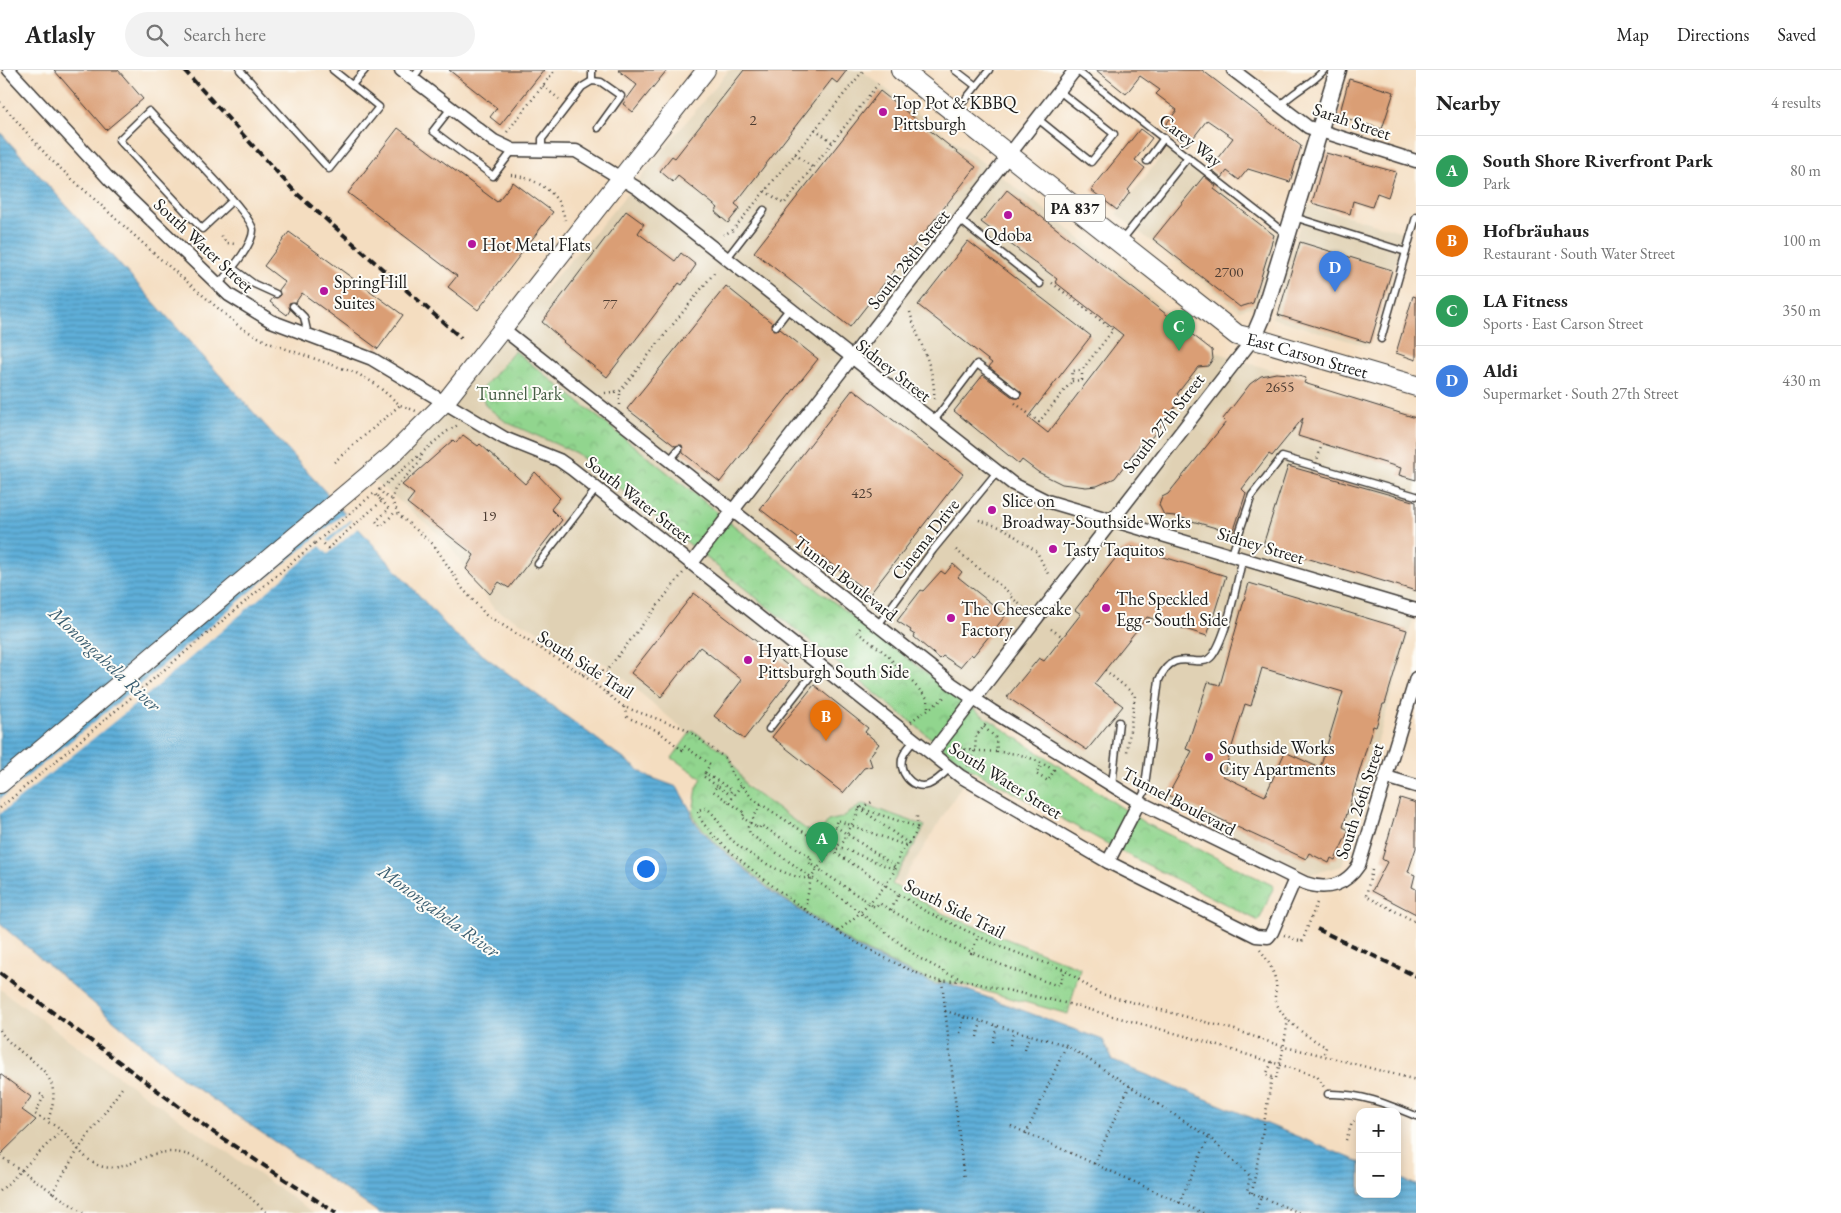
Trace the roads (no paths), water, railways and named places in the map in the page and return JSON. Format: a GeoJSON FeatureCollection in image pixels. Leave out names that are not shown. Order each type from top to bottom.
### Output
{"type":"FeatureCollection","features":[{"type":"Feature","properties":{"kind":"main road"},"geometry":{"type":"LineString","coordinates":[[0,784],[392,454],[445,402],[706,70]]}},
{"type":"Feature","properties":{"kind":"main road","name":"East Carson Street"},"geometry":{"type":"LineString","coordinates":[[900,70],[1237,335],[1416,386]]}},
{"type":"Feature","properties":{"kind":"street","name":"South Water Street"},"geometry":{"type":"LineString","coordinates":[[10,70],[110,180],[218,285],[252,311],[308,336],[372,359],[504,438],[558,460],[597,488],[688,567],[820,664],[950,768],[1108,862],[1265,942],[1294,879]]}},
{"type":"Feature","properties":{"kind":"street","name":"Sidney Street"},"geometry":{"type":"LineString","coordinates":[[401,70],[416,74],[451,108],[494,141],[513,150],[576,152],[637,188],[1013,484],[1047,501],[1416,610]]}},
{"type":"Feature","properties":{"kind":"street","name":"South 28th Street"},"geometry":{"type":"LineString","coordinates":[[688,567],[1010,156],[1075,70]]}},
{"type":"Feature","properties":{"kind":"street","name":"Sarah Street"},"geometry":{"type":"LineString","coordinates":[[1233,70],[1308,128],[1416,160]]}},
{"type":"Feature","properties":{"kind":"street","name":"South 27th Street"},"geometry":{"type":"LineString","coordinates":[[932,753],[1253,339],[1262,318],[1338,70]]}},
{"type":"Feature","properties":{"kind":"street","name":"Tunnel Boulevard"},"geometry":{"type":"LineString","coordinates":[[503,329],[974,699],[1138,802],[1294,879]]}},
{"type":"Feature","properties":{"kind":"street","name":"South 26th Street"},"geometry":{"type":"LineString","coordinates":[[1294,879],[1323,888],[1336,885],[1354,872],[1363,855],[1416,678]]}},
{"type":"Feature","properties":{"kind":"street"},"geometry":{"type":"LineString","coordinates":[[1386,777],[1416,786]]}},
{"type":"Feature","properties":{"kind":"street"},"geometry":{"type":"LineString","coordinates":[[1108,862],[1138,802]]}},
{"type":"Feature","properties":{"kind":"lane"},"geometry":{"type":"LineString","coordinates":[[240,70],[329,169],[380,107],[333,70]]}},
{"type":"Feature","properties":{"kind":"lane"},"geometry":{"type":"LineString","coordinates":[[352,85],[365,70]]}},
{"type":"Feature","properties":{"kind":"lane"},"geometry":{"type":"LineString","coordinates":[[592,70],[592,81]]}},
{"type":"Feature","properties":{"kind":"lane"},"geometry":{"type":"LineString","coordinates":[[955,70],[976,86]]}},
{"type":"Feature","properties":{"kind":"lane"},"geometry":{"type":"LineString","coordinates":[[955,112],[989,70]]}},
{"type":"Feature","properties":{"kind":"lane","name":"Carey Way"},"geometry":{"type":"LineString","coordinates":[[1075,70],[1287,234]]}},
{"type":"Feature","properties":{"kind":"lane"},"geometry":{"type":"LineString","coordinates":[[1280,106],[1290,95],[1314,81],[1324,70]]}},
{"type":"Feature","properties":{"kind":"lane"},"geometry":{"type":"LineString","coordinates":[[542,150],[542,138],[582,87],[592,81],[601,82],[621,96],[598,128]]}},
{"type":"Feature","properties":{"kind":"lane"},"geometry":{"type":"LineString","coordinates":[[1038,119],[1091,162],[1114,134],[1059,91]]}},
{"type":"Feature","properties":{"kind":"lane"},"geometry":{"type":"LineString","coordinates":[[451,108],[433,131],[493,176],[513,150]]}},
{"type":"Feature","properties":{"kind":"lane"},"geometry":{"type":"LineString","coordinates":[[218,285],[251,239],[253,230],[251,221],[233,200],[149,111],[119,140],[202,229],[233,200]]}},
{"type":"Feature","properties":{"kind":"lane"},"geometry":{"type":"LineString","coordinates":[[1147,161],[1164,138]]}},
{"type":"Feature","properties":{"kind":"lane"},"geometry":{"type":"LineString","coordinates":[[1120,243],[1188,157]]}},
{"type":"Feature","properties":{"kind":"lane"},"geometry":{"type":"LineString","coordinates":[[726,258],[764,210]]}},
{"type":"Feature","properties":{"kind":"lane"},"geometry":{"type":"LineString","coordinates":[[1293,216],[1406,252]]}},
{"type":"Feature","properties":{"kind":"lane"},"geometry":{"type":"LineString","coordinates":[[1381,339],[1416,217]]}},
{"type":"Feature","properties":{"kind":"lane"},"geometry":{"type":"LineString","coordinates":[[960,220],[1040,284]]}},
{"type":"Feature","properties":{"kind":"lane"},"geometry":{"type":"LineString","coordinates":[[231,267],[254,284],[276,294]]}},
{"type":"Feature","properties":{"kind":"lane"},"geometry":{"type":"LineString","coordinates":[[293,306],[304,318],[308,336]]}},
{"type":"Feature","properties":{"kind":"lane"},"geometry":{"type":"LineString","coordinates":[[776,326],[790,308]]}},
{"type":"Feature","properties":{"kind":"lane"},"geometry":{"type":"LineString","coordinates":[[933,422],[977,364],[1017,394]]}},
{"type":"Feature","properties":{"kind":"lane"},"geometry":{"type":"LineString","coordinates":[[669,461],[679,449]]}},
{"type":"Feature","properties":{"kind":"lane"},"geometry":{"type":"LineString","coordinates":[[1138,802],[1144,793],[1159,680],[1164,668],[1176,660],[1189,659],[1201,662],[1211,658],[1220,641],[1252,496],[1282,457],[1416,496]]}},
{"type":"Feature","properties":{"kind":"lane","name":"Cinema Drive"},"geometry":{"type":"LineString","coordinates":[[878,625],[933,550],[997,472]]}},
{"type":"Feature","properties":{"kind":"lane"},"geometry":{"type":"LineString","coordinates":[[538,564],[597,488]]}},
{"type":"Feature","properties":{"kind":"lane"},"geometry":{"type":"LineString","coordinates":[[769,729],[820,664]]}},
{"type":"Feature","properties":{"kind":"lane"},"geometry":{"type":"LineString","coordinates":[[1112,786],[1120,722]]}},
{"type":"Feature","properties":{"kind":"lane"},"geometry":{"type":"LineString","coordinates":[[914,740],[903,755],[901,765],[904,774],[909,780],[926,786],[950,768]]}},
{"type":"Feature","properties":{"kind":"lane"},"geometry":{"type":"LineString","coordinates":[[1328,1094],[1377,1100],[1416,1116]]}},
{"type":"Feature","properties":{"kind":"water","name":"Monongahela River"},"geometry":{"type":"Polygon","coordinates":[[[0,132],[453,633],[647,776],[677,787],[691,811],[693,820],[713,842],[772,892],[857,948],[936,985],[948,983],[1103,1040],[1113,1061],[1356,1160],[1356,1198],[1401,1198],[1401,1179],[1416,1185],[1416,1213],[379,1213],[183,1079],[0,924],[0,132]]]}},
{"type":"Feature","properties":{"kind":"railway"},"geometry":{"type":"LineString","coordinates":[[184,70],[296,193],[461,338]]}},
{"type":"Feature","properties":{"kind":"railway"},"geometry":{"type":"LineString","coordinates":[[1317,929],[1416,976]]}},
{"type":"Feature","properties":{"kind":"railway"},"geometry":{"type":"LineString","coordinates":[[0,973],[213,1132],[336,1213]]}},
{"type":"Feature","properties":{"kind":"place","name":"Top Pot & KBBQ Pittsburgh"},"geometry":{"type":"Point","coordinates":[883,112]}},
{"type":"Feature","properties":{"kind":"place","name":"Qdoba"},"geometry":{"type":"Point","coordinates":[1008,215]}},
{"type":"Feature","properties":{"kind":"place","name":"Hot Metal Flats"},"geometry":{"type":"Point","coordinates":[472,244]}},
{"type":"Feature","properties":{"kind":"place","name":"SpringHill Suites"},"geometry":{"type":"Point","coordinates":[324,291]}},
{"type":"Feature","properties":{"kind":"place","name":"Aldi"},"geometry":{"type":"Point","coordinates":[1335,292]}},
{"type":"Feature","properties":{"kind":"place","name":"LA Fitness"},"geometry":{"type":"Point","coordinates":[1179,351]}},
{"type":"Feature","properties":{"kind":"place","name":"Slice on Broadway-Southside Works"},"geometry":{"type":"Point","coordinates":[992,510]}},
{"type":"Feature","properties":{"kind":"place","name":"Tasty Taquitos"},"geometry":{"type":"Point","coordinates":[1053,549]}},
{"type":"Feature","properties":{"kind":"place","name":"The Speckled Egg - South Side"},"geometry":{"type":"Point","coordinates":[1106,608]}},
{"type":"Feature","properties":{"kind":"place","name":"The Cheesecake Factory"},"geometry":{"type":"Point","coordinates":[951,618]}},
{"type":"Feature","properties":{"kind":"place","name":"Hyatt House Pittsburgh South Side"},"geometry":{"type":"Point","coordinates":[748,660]}},
{"type":"Feature","properties":{"kind":"place","name":"Hofbräuhaus"},"geometry":{"type":"Point","coordinates":[826,741]}},
{"type":"Feature","properties":{"kind":"place","name":"Southside Works City Apartments"},"geometry":{"type":"Point","coordinates":[1209,757]}},
{"type":"Feature","properties":{"kind":"place","name":"South Shore Riverfront Park"},"geometry":{"type":"Point","coordinates":[822,863]}},
{"type":"Feature","properties":{"kind":"park label","name":"Tunnel Park"},"geometry":{"type":"Point","coordinates":[519,393]}}]}
